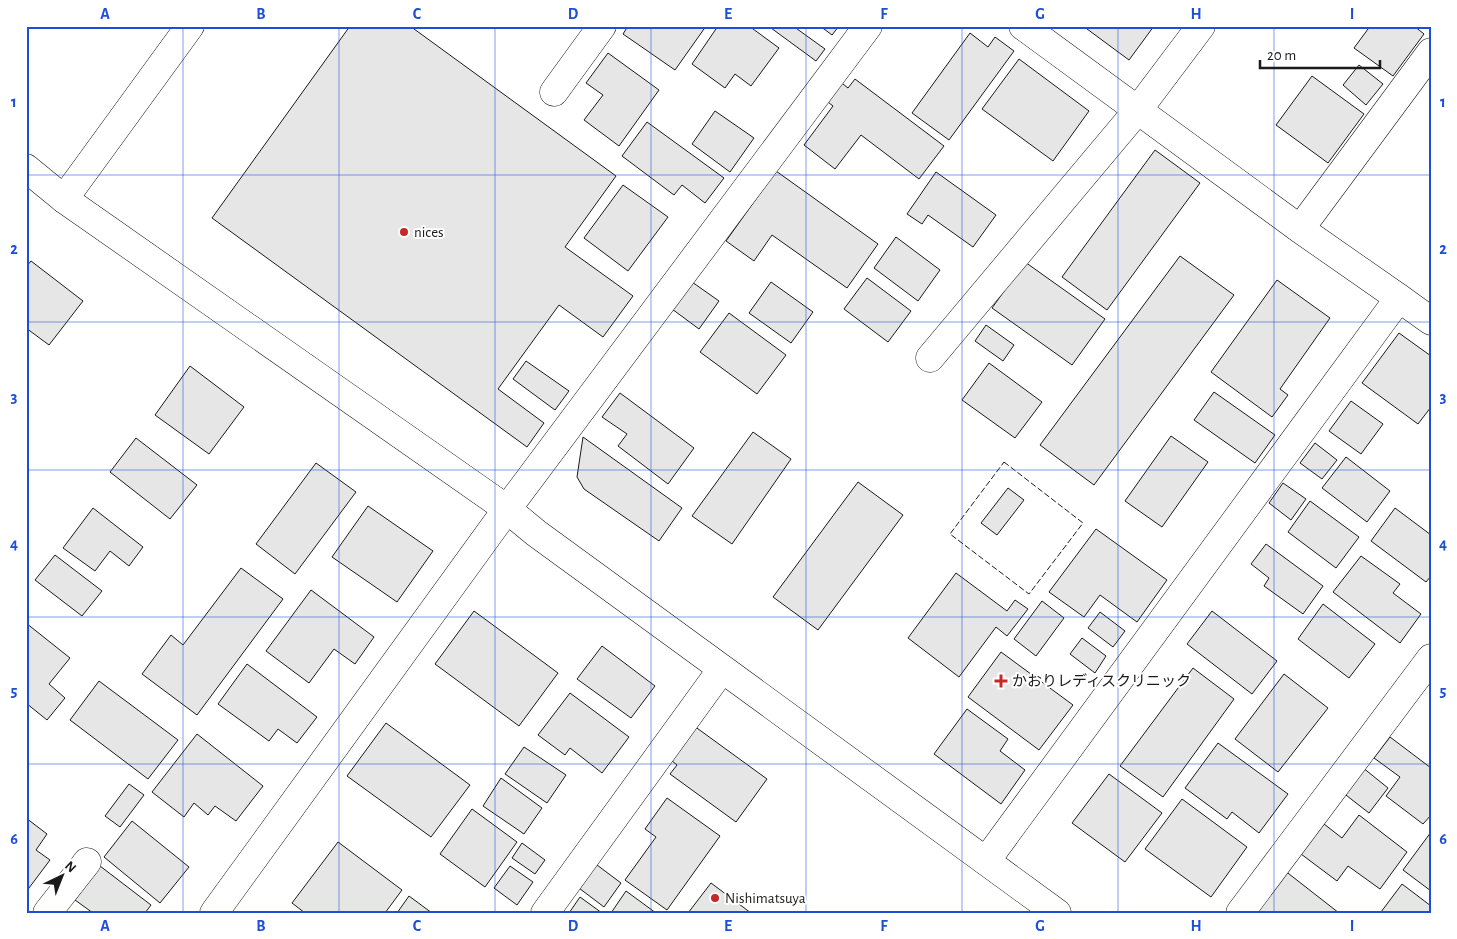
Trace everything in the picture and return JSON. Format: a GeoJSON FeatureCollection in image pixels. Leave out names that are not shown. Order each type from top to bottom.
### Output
{"type":"FeatureCollection","features":[{"type":"Feature","properties":{"kind":"street"},"geometry":{"type":"LineString","coordinates":[[64,199],[190,26]]}},
{"type":"Feature","properties":{"kind":"street"},"geometry":{"type":"LineString","coordinates":[[554,92],[602,26]]}},
{"type":"Feature","properties":{"kind":"street"},"geometry":{"type":"LineString","coordinates":[[214,913],[507,509],[868,26]]}},
{"type":"Feature","properties":{"kind":"street"},"geometry":{"type":"LineString","coordinates":[[986,861],[1419,306],[1300,229],[1023,26]]}},
{"type":"Feature","properties":{"kind":"street"},"geometry":{"type":"LineString","coordinates":[[930,358],[1137,111],[1201,26]]}},
{"type":"Feature","properties":{"kind":"street"},"geometry":{"type":"LineString","coordinates":[[1300,229],[1431,52]]}},
{"type":"Feature","properties":{"kind":"street"},"geometry":{"type":"LineString","coordinates":[[26,168],[64,199],[507,509],[722,669],[1057,913]]}},
{"type":"Feature","properties":{"kind":"street"},"geometry":{"type":"LineString","coordinates":[[1240,913],[1431,658]]}},
{"type":"Feature","properties":{"kind":"street"},"geometry":{"type":"LineString","coordinates":[[545,913],[722,669]]}},
{"type":"Feature","properties":{"kind":"street"},"geometry":{"type":"LineString","coordinates":[[47,913],[86,862]]}},
{"type":"Feature","properties":{"kind":"building","name":"nices"},"geometry":{"type":"Polygon","coordinates":[[[350,26],[410,26],[616,176],[565,247],[633,296],[603,337],[559,305],[498,389],[544,423],[527,447],[212,218],[350,26]]]}},
{"type":"Feature","properties":{"kind":"building"},"geometry":{"type":"Polygon","coordinates":[[[628,26],[700,26],[704,29],[675,70],[623,34],[628,26]]]}},
{"type":"Feature","properties":{"kind":"building"},"geometry":{"type":"Polygon","coordinates":[[[718,26],[749,26],[779,48],[751,86],[735,74],[725,88],[692,64],[718,26]]]}},
{"type":"Feature","properties":{"kind":"building"},"geometry":{"type":"Polygon","coordinates":[[[772,26],[793,26],[825,49],[816,61],[771,28],[772,26]]]}},
{"type":"Feature","properties":{"kind":"building"},"geometry":{"type":"Polygon","coordinates":[[[820,26],[839,26],[832,35],[820,26]]]}},
{"type":"Feature","properties":{"kind":"building"},"geometry":{"type":"Polygon","coordinates":[[[1083,26],[1154,26],[1129,60],[1083,26]]]}},
{"type":"Feature","properties":{"kind":"building"},"geometry":{"type":"Polygon","coordinates":[[[1364,26],[1414,26],[1424,34],[1393,76],[1354,48],[1368,29],[1364,26]]]}},
{"type":"Feature","properties":{"kind":"building"},"geometry":{"type":"Polygon","coordinates":[[[970,33],[988,47],[995,37],[1014,51],[949,140],[912,113],[970,33]]]}},
{"type":"Feature","properties":{"kind":"building"},"geometry":{"type":"Polygon","coordinates":[[[608,53],[659,90],[619,146],[584,120],[603,95],[586,83],[608,53]]]}},
{"type":"Feature","properties":{"kind":"building"},"geometry":{"type":"Polygon","coordinates":[[[1019,59],[1089,111],[1053,161],[982,109],[1019,59]]]}},
{"type":"Feature","properties":{"kind":"building"},"geometry":{"type":"Polygon","coordinates":[[[1359,65],[1383,84],[1366,105],[1343,85],[1359,65]]]}},
{"type":"Feature","properties":{"kind":"building"},"geometry":{"type":"Polygon","coordinates":[[[1312,76],[1364,114],[1328,163],[1276,125],[1312,76]]]}},
{"type":"Feature","properties":{"kind":"building"},"geometry":{"type":"Polygon","coordinates":[[[855,79],[944,146],[919,179],[861,135],[835,169],[804,145],[833,106],[824,99],[838,80],[848,88],[855,79]]]}},
{"type":"Feature","properties":{"kind":"building"},"geometry":{"type":"Polygon","coordinates":[[[715,111],[754,138],[730,172],[692,144],[715,111]]]}},
{"type":"Feature","properties":{"kind":"building"},"geometry":{"type":"Polygon","coordinates":[[[647,122],[724,178],[705,203],[682,185],[674,195],[622,156],[647,122]]]}},
{"type":"Feature","properties":{"kind":"building"},"geometry":{"type":"Polygon","coordinates":[[[1155,150],[1200,183],[1107,310],[1062,277],[1155,150]]]}},
{"type":"Feature","properties":{"kind":"building"},"geometry":{"type":"Polygon","coordinates":[[[776,171],[878,244],[847,288],[772,235],[754,261],[726,241],[776,171]]]}},
{"type":"Feature","properties":{"kind":"building"},"geometry":{"type":"Polygon","coordinates":[[[936,172],[996,215],[973,247],[928,215],[922,224],[907,214],[936,172]]]}},
{"type":"Feature","properties":{"kind":"building"},"geometry":{"type":"Polygon","coordinates":[[[623,185],[668,217],[628,271],[584,238],[623,185]]]}},
{"type":"Feature","properties":{"kind":"building"},"geometry":{"type":"Polygon","coordinates":[[[896,237],[940,270],[918,301],[874,268],[896,237]]]}},
{"type":"Feature","properties":{"kind":"building"},"geometry":{"type":"Polygon","coordinates":[[[1180,256],[1234,295],[1094,485],[1040,445],[1180,256]]]}},
{"type":"Feature","properties":{"kind":"building"},"geometry":{"type":"Polygon","coordinates":[[[31,261],[83,301],[49,345],[26,328],[26,267],[31,261]]]}},
{"type":"Feature","properties":{"kind":"building"},"geometry":{"type":"Polygon","coordinates":[[[1025,262],[1105,319],[1072,365],[992,308],[1025,262]]]}},
{"type":"Feature","properties":{"kind":"building"},"geometry":{"type":"Polygon","coordinates":[[[867,278],[911,311],[888,342],[844,309],[867,278]]]}},
{"type":"Feature","properties":{"kind":"building"},"geometry":{"type":"Polygon","coordinates":[[[1277,280],[1330,318],[1280,389],[1288,395],[1272,417],[1211,372],[1277,280]]]}},
{"type":"Feature","properties":{"kind":"building"},"geometry":{"type":"Polygon","coordinates":[[[692,282],[719,301],[699,329],[672,309],[692,282]]]}},
{"type":"Feature","properties":{"kind":"building"},"geometry":{"type":"Polygon","coordinates":[[[771,282],[813,312],[791,343],[749,313],[771,282]]]}},
{"type":"Feature","properties":{"kind":"building"},"geometry":{"type":"Polygon","coordinates":[[[729,313],[786,355],[757,394],[700,352],[729,313]]]}},
{"type":"Feature","properties":{"kind":"building"},"geometry":{"type":"Polygon","coordinates":[[[986,325],[1014,345],[1003,361],[975,341],[986,325]]]}},
{"type":"Feature","properties":{"kind":"building"},"geometry":{"type":"Polygon","coordinates":[[[1399,333],[1431,356],[1431,407],[1418,424],[1362,383],[1399,333]]]}},
{"type":"Feature","properties":{"kind":"building"},"geometry":{"type":"Polygon","coordinates":[[[526,361],[569,391],[555,410],[513,379],[526,361]]]}},
{"type":"Feature","properties":{"kind":"building"},"geometry":{"type":"Polygon","coordinates":[[[989,363],[1042,402],[1015,438],[962,400],[989,363]]]}},
{"type":"Feature","properties":{"kind":"building"},"geometry":{"type":"Polygon","coordinates":[[[190,366],[244,407],[209,454],[155,415],[190,366]]]}},
{"type":"Feature","properties":{"kind":"building"},"geometry":{"type":"Polygon","coordinates":[[[1214,392],[1275,435],[1255,463],[1194,420],[1214,392]]]}},
{"type":"Feature","properties":{"kind":"building"},"geometry":{"type":"Polygon","coordinates":[[[620,393],[694,448],[668,484],[618,446],[627,434],[602,417],[620,393]]]}},
{"type":"Feature","properties":{"kind":"building"},"geometry":{"type":"Polygon","coordinates":[[[1351,401],[1383,424],[1361,454],[1329,431],[1351,401]]]}},
{"type":"Feature","properties":{"kind":"building"},"geometry":{"type":"Polygon","coordinates":[[[753,432],[791,459],[732,544],[692,516],[753,432]]]}},
{"type":"Feature","properties":{"kind":"building"},"geometry":{"type":"Polygon","coordinates":[[[1171,436],[1208,462],[1162,527],[1125,501],[1171,436]]]}},
{"type":"Feature","properties":{"kind":"building"},"geometry":{"type":"Polygon","coordinates":[[[583,437],[682,508],[659,541],[584,489],[577,477],[583,437]]]}},
{"type":"Feature","properties":{"kind":"building"},"geometry":{"type":"Polygon","coordinates":[[[136,438],[197,485],[170,519],[110,472],[136,438]]]}},
{"type":"Feature","properties":{"kind":"building"},"geometry":{"type":"Polygon","coordinates":[[[1315,443],[1337,460],[1322,479],[1300,463],[1315,443]]]}},
{"type":"Feature","properties":{"kind":"building"},"geometry":{"type":"Polygon","coordinates":[[[1346,457],[1390,491],[1367,522],[1322,488],[1346,457]]]}},
{"type":"Feature","properties":{"kind":"building"},"geometry":{"type":"Polygon","coordinates":[[[316,463],[356,492],[295,574],[256,544],[316,463]]]}},
{"type":"Feature","properties":{"kind":"building"},"geometry":{"type":"Polygon","coordinates":[[[858,482],[903,515],[818,630],[773,597],[858,482]]]}},
{"type":"Feature","properties":{"kind":"building"},"geometry":{"type":"Polygon","coordinates":[[[1283,483],[1306,499],[1291,520],[1269,503],[1283,483]]]}},
{"type":"Feature","properties":{"kind":"building"},"geometry":{"type":"Polygon","coordinates":[[[1008,488],[1024,500],[997,535],[981,523],[1008,488]]]}},
{"type":"Feature","properties":{"kind":"building"},"geometry":{"type":"Polygon","coordinates":[[[1310,501],[1359,537],[1336,568],[1288,532],[1310,501]]]}},
{"type":"Feature","properties":{"kind":"building"},"geometry":{"type":"Polygon","coordinates":[[[368,506],[433,551],[397,602],[332,557],[368,506]]]}},
{"type":"Feature","properties":{"kind":"building"},"geometry":{"type":"Polygon","coordinates":[[[93,508],[143,547],[129,566],[110,551],[95,571],[63,548],[93,508]]]}},
{"type":"Feature","properties":{"kind":"building"},"geometry":{"type":"Polygon","coordinates":[[[1395,508],[1431,535],[1431,576],[1426,582],[1371,541],[1395,508]]]}},
{"type":"Feature","properties":{"kind":"building"},"geometry":{"type":"Polygon","coordinates":[[[1096,529],[1167,580],[1137,622],[1100,595],[1084,617],[1049,592],[1096,529]]]}},
{"type":"Feature","properties":{"kind":"building"},"geometry":{"type":"Polygon","coordinates":[[[1266,544],[1323,586],[1303,614],[1264,586],[1269,578],[1251,564],[1266,544]]]}},
{"type":"Feature","properties":{"kind":"building"},"geometry":{"type":"Polygon","coordinates":[[[55,555],[102,591],[82,616],[35,580],[55,555]]]}},
{"type":"Feature","properties":{"kind":"building"},"geometry":{"type":"Polygon","coordinates":[[[1361,556],[1400,584],[1393,593],[1421,614],[1400,643],[1333,592],[1361,556]]]}},
{"type":"Feature","properties":{"kind":"building"},"geometry":{"type":"Polygon","coordinates":[[[241,568],[283,599],[197,715],[142,674],[171,635],[183,645],[241,568]]]}},
{"type":"Feature","properties":{"kind":"building"},"geometry":{"type":"Polygon","coordinates":[[[956,573],[1007,611],[1015,600],[1028,609],[1007,636],[996,627],[959,677],[908,638],[956,573]]]}},
{"type":"Feature","properties":{"kind":"building"},"geometry":{"type":"Polygon","coordinates":[[[311,590],[374,637],[355,664],[334,649],[309,683],[266,651],[311,590]]]}},
{"type":"Feature","properties":{"kind":"building"},"geometry":{"type":"Polygon","coordinates":[[[1042,601],[1064,618],[1036,656],[1014,639],[1042,601]]]}},
{"type":"Feature","properties":{"kind":"building"},"geometry":{"type":"Polygon","coordinates":[[[1323,604],[1375,644],[1349,678],[1298,639],[1323,604]]]}},
{"type":"Feature","properties":{"kind":"building"},"geometry":{"type":"Polygon","coordinates":[[[474,611],[558,673],[519,726],[435,664],[474,611]]]}},
{"type":"Feature","properties":{"kind":"building"},"geometry":{"type":"Polygon","coordinates":[[[1212,611],[1277,661],[1252,694],[1187,644],[1212,611]]]}},
{"type":"Feature","properties":{"kind":"building"},"geometry":{"type":"Polygon","coordinates":[[[1100,612],[1125,631],[1113,647],[1088,628],[1100,612]]]}},
{"type":"Feature","properties":{"kind":"building"},"geometry":{"type":"Polygon","coordinates":[[[26,623],[70,658],[49,684],[65,698],[47,720],[26,703],[26,623]]]}},
{"type":"Feature","properties":{"kind":"building"},"geometry":{"type":"Polygon","coordinates":[[[1082,638],[1106,656],[1095,673],[1070,654],[1082,638]]]}},
{"type":"Feature","properties":{"kind":"building"},"geometry":{"type":"Polygon","coordinates":[[[602,646],[655,686],[631,718],[577,679],[602,646]]]}},
{"type":"Feature","properties":{"kind":"building"},"geometry":{"type":"Polygon","coordinates":[[[1001,652],[1073,705],[1039,750],[968,697],[1001,652]]]}},
{"type":"Feature","properties":{"kind":"building"},"geometry":{"type":"Polygon","coordinates":[[[247,664],[317,717],[297,743],[278,729],[269,741],[218,704],[247,664]]]}},
{"type":"Feature","properties":{"kind":"building"},"geometry":{"type":"Polygon","coordinates":[[[1193,668],[1234,699],[1163,797],[1120,766],[1193,668]]]}},
{"type":"Feature","properties":{"kind":"building"},"geometry":{"type":"Polygon","coordinates":[[[1284,674],[1328,708],[1278,772],[1235,739],[1284,674]]]}},
{"type":"Feature","properties":{"kind":"building"},"geometry":{"type":"Polygon","coordinates":[[[99,681],[178,740],[148,779],[70,720],[99,681]]]}},
{"type":"Feature","properties":{"kind":"building"},"geometry":{"type":"Polygon","coordinates":[[[570,693],[629,737],[602,773],[570,748],[565,755],[538,735],[570,693]]]}},
{"type":"Feature","properties":{"kind":"building"},"geometry":{"type":"Polygon","coordinates":[[[967,709],[1008,739],[1000,751],[1025,770],[1001,804],[934,754],[967,709]]]}},
{"type":"Feature","properties":{"kind":"building"},"geometry":{"type":"Polygon","coordinates":[[[386,723],[470,785],[431,837],[347,776],[386,723]]]}},
{"type":"Feature","properties":{"kind":"building"},"geometry":{"type":"Polygon","coordinates":[[[690,723],[767,779],[736,822],[670,774],[677,765],[666,756],[690,723]]]}},
{"type":"Feature","properties":{"kind":"building"},"geometry":{"type":"Polygon","coordinates":[[[197,734],[263,786],[236,821],[215,806],[208,815],[194,803],[184,817],[152,792],[197,734]]]}},
{"type":"Feature","properties":{"kind":"building"},"geometry":{"type":"Polygon","coordinates":[[[1390,737],[1431,768],[1431,815],[1423,824],[1386,796],[1400,777],[1374,758],[1390,737]]]}},
{"type":"Feature","properties":{"kind":"building"},"geometry":{"type":"Polygon","coordinates":[[[1218,743],[1288,794],[1259,833],[1232,812],[1227,819],[1185,788],[1218,743]]]}},
{"type":"Feature","properties":{"kind":"building"},"geometry":{"type":"Polygon","coordinates":[[[524,747],[566,775],[547,803],[505,774],[524,747]]]}},
{"type":"Feature","properties":{"kind":"building"},"geometry":{"type":"Polygon","coordinates":[[[1362,767],[1388,788],[1369,813],[1342,792],[1362,767]]]}},
{"type":"Feature","properties":{"kind":"building"},"geometry":{"type":"Polygon","coordinates":[[[1109,774],[1162,813],[1125,862],[1072,823],[1109,774]]]}},
{"type":"Feature","properties":{"kind":"building"},"geometry":{"type":"Polygon","coordinates":[[[501,778],[542,808],[524,834],[483,806],[501,778]]]}},
{"type":"Feature","properties":{"kind":"building"},"geometry":{"type":"Polygon","coordinates":[[[129,784],[144,795],[120,827],[105,816],[129,784]]]}},
{"type":"Feature","properties":{"kind":"building"},"geometry":{"type":"Polygon","coordinates":[[[667,798],[720,836],[667,910],[625,880],[656,837],[645,829],[667,798]]]}},
{"type":"Feature","properties":{"kind":"building"},"geometry":{"type":"Polygon","coordinates":[[[1182,799],[1247,847],[1211,897],[1145,849],[1182,799]]]}},
{"type":"Feature","properties":{"kind":"building"},"geometry":{"type":"Polygon","coordinates":[[[472,809],[517,842],[485,887],[440,854],[472,809]]]}},
{"type":"Feature","properties":{"kind":"building"},"geometry":{"type":"Polygon","coordinates":[[[1359,815],[1407,852],[1380,889],[1348,866],[1337,881],[1301,854],[1324,824],[1342,838],[1359,815]]]}},
{"type":"Feature","properties":{"kind":"building"},"geometry":{"type":"Polygon","coordinates":[[[26,818],[47,834],[36,850],[50,860],[26,892],[26,818]]]}},
{"type":"Feature","properties":{"kind":"building"},"geometry":{"type":"Polygon","coordinates":[[[132,821],[189,867],[160,903],[104,857],[132,821]]]}},
{"type":"Feature","properties":{"kind":"building"},"geometry":{"type":"Polygon","coordinates":[[[1431,832],[1431,891],[1403,870],[1431,832]]]}},
{"type":"Feature","properties":{"kind":"building"},"geometry":{"type":"Polygon","coordinates":[[[338,842],[402,890],[385,913],[305,913],[292,903],[338,842]]]}},
{"type":"Feature","properties":{"kind":"building"},"geometry":{"type":"Polygon","coordinates":[[[522,843],[545,860],[535,874],[512,858],[522,843]]]}},
{"type":"Feature","properties":{"kind":"building"},"geometry":{"type":"Polygon","coordinates":[[[593,862],[621,883],[604,907],[575,885],[593,862]]]}},
{"type":"Feature","properties":{"kind":"building"},"geometry":{"type":"Polygon","coordinates":[[[100,866],[151,905],[145,913],[93,913],[75,900],[100,866]]]}},
{"type":"Feature","properties":{"kind":"building"},"geometry":{"type":"Polygon","coordinates":[[[510,866],[533,882],[517,905],[494,888],[510,866]]]}},
{"type":"Feature","properties":{"kind":"building"},"geometry":{"type":"Polygon","coordinates":[[[1284,870],[1339,913],[1251,913],[1284,870]]]}},
{"type":"Feature","properties":{"kind":"building","name":"Nishimatsuya"},"geometry":{"type":"Polygon","coordinates":[[[711,883],[751,913],[688,913],[711,883]]]}},
{"type":"Feature","properties":{"kind":"building"},"geometry":{"type":"Polygon","coordinates":[[[1402,884],[1431,906],[1431,913],[1381,912],[1402,884]]]}},
{"type":"Feature","properties":{"kind":"building"},"geometry":{"type":"Polygon","coordinates":[[[626,891],[656,913],[611,913],[626,891]]]}},
{"type":"Feature","properties":{"kind":"building"},"geometry":{"type":"Polygon","coordinates":[[[409,896],[432,913],[397,913],[409,896]]]}},
{"type":"Feature","properties":{"kind":"building"},"geometry":{"type":"Polygon","coordinates":[[[580,897],[602,913],[569,913],[580,897]]]}},
{"type":"Feature","properties":{"kind":"fence"},"geometry":{"type":"LineString","coordinates":[[1004,462],[1083,523],[1029,594],[950,534],[1004,462]]}},
{"type":"Feature","properties":{"kind":"place","name":"nices"},"geometry":{"type":"Point","coordinates":[404,232]}},
{"type":"Feature","properties":{"kind":"place","name":"かおりレディスクリニック"},"geometry":{"type":"Point","coordinates":[1001,681]}},
{"type":"Feature","properties":{"kind":"place","name":"Nishimatsuya"},"geometry":{"type":"Point","coordinates":[715,898]}}]}
